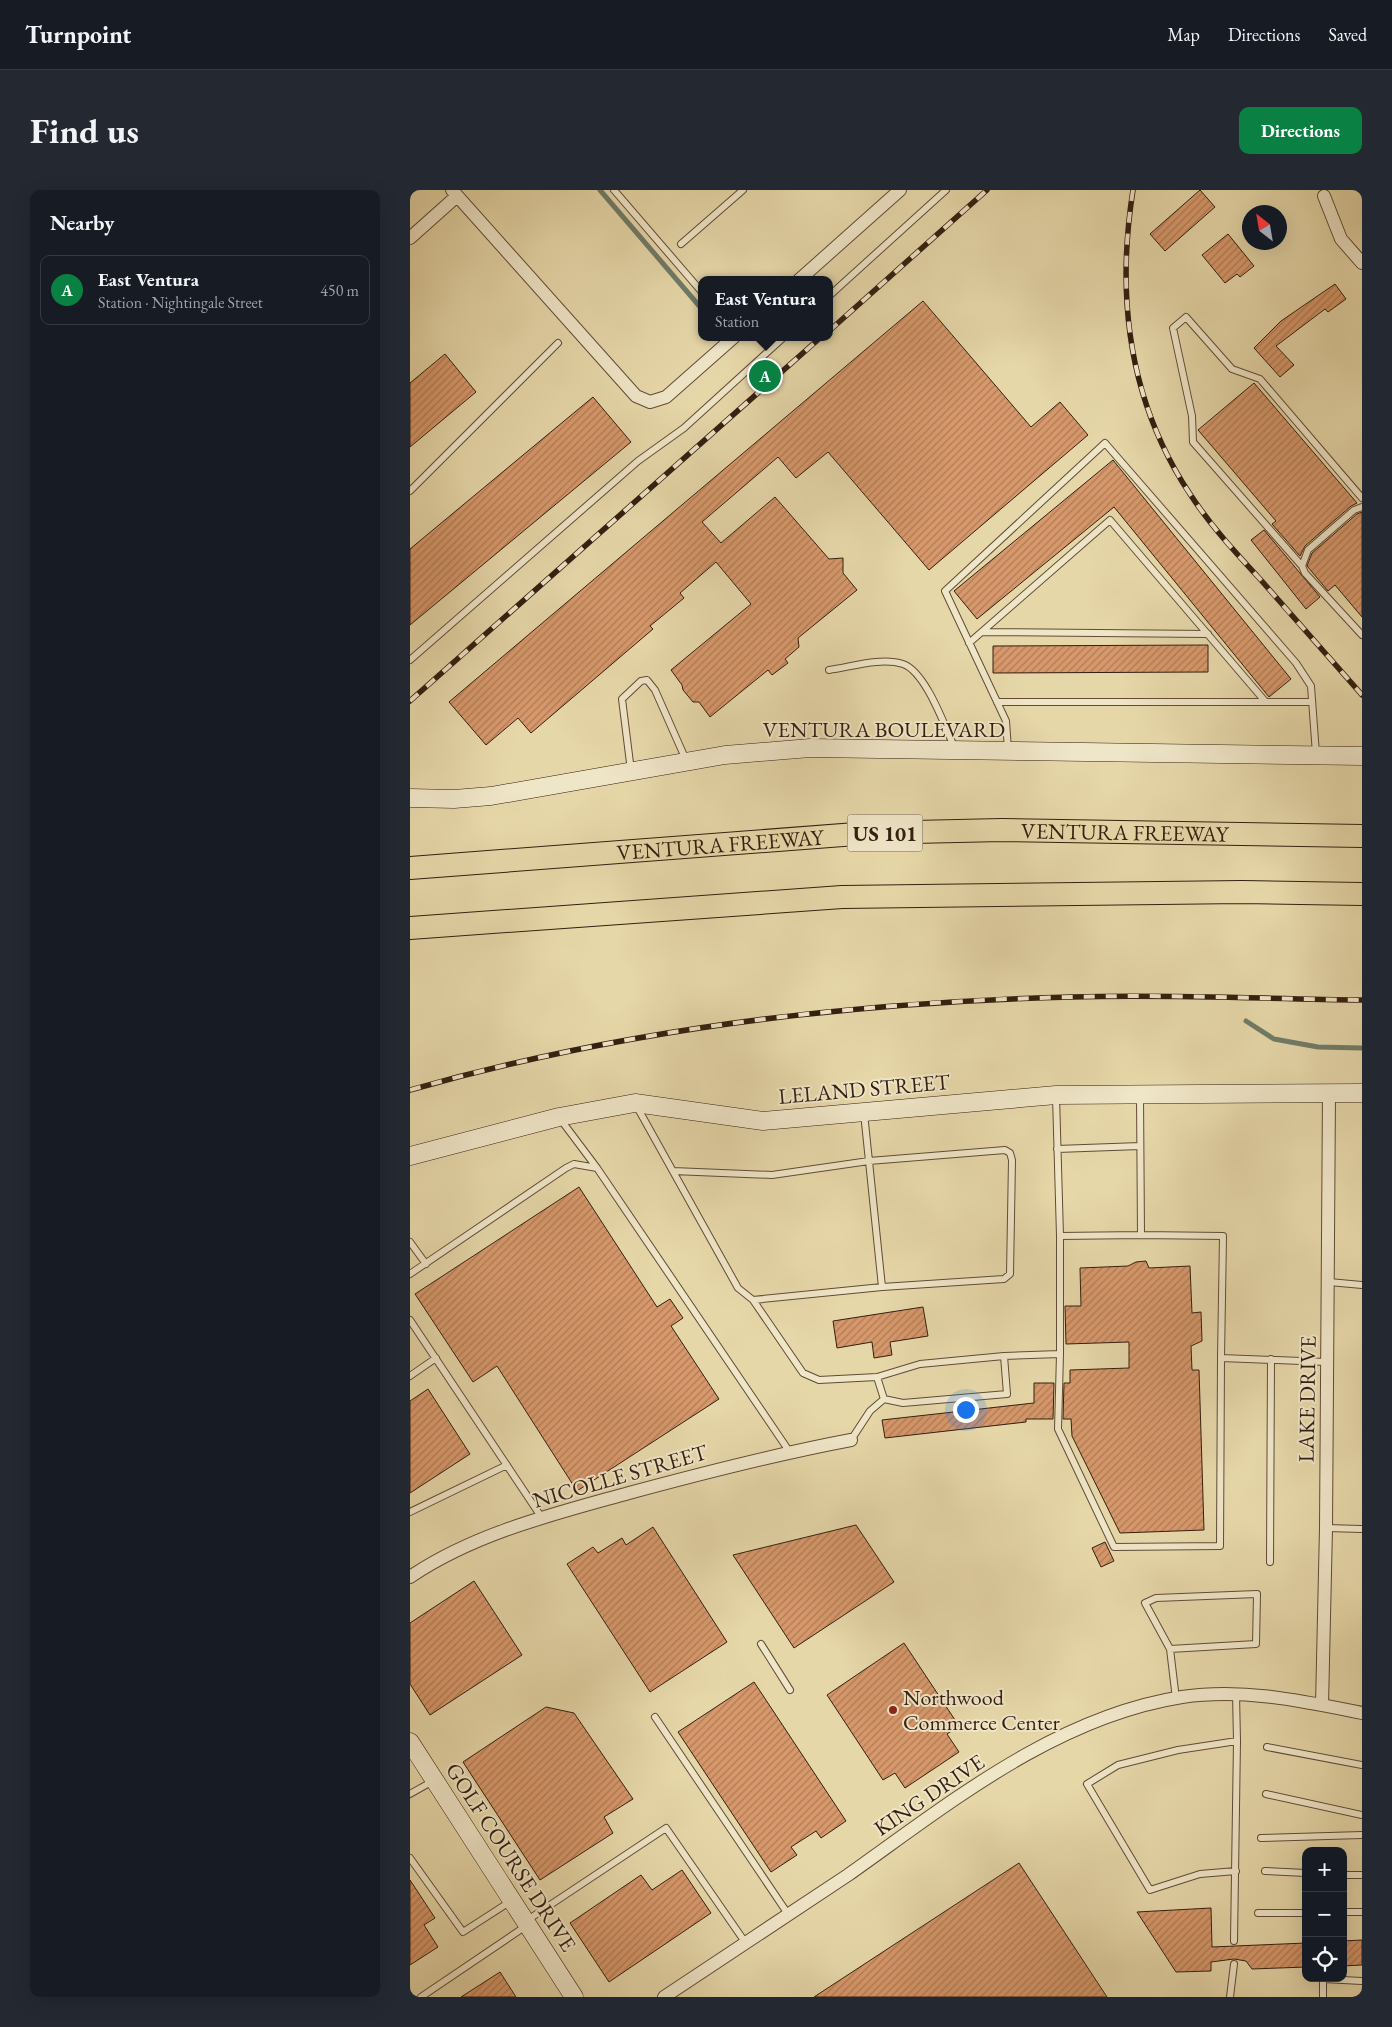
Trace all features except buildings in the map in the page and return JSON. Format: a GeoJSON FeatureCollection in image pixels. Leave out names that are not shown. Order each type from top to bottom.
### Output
{"type":"FeatureCollection","features":[{"type":"Feature","properties":{"kind":"highway","name":"VENTURA FREEWAY"},"geometry":{"type":"LineString","coordinates":[[410,868],[869,833],[1002,830],[1362,836]]}},
{"type":"Feature","properties":{"kind":"highway"},"geometry":{"type":"LineString","coordinates":[[410,928],[842,897],[1242,892],[1362,894]]}},
{"type":"Feature","properties":{"kind":"street"},"geometry":{"type":"LineString","coordinates":[[803,276],[900,190]]}},
{"type":"Feature","properties":{"kind":"street"},"geometry":{"type":"LineString","coordinates":[[410,238],[454,193],[636,396],[650,402],[666,397],[729,341]]}},
{"type":"Feature","properties":{"kind":"street"},"geometry":{"type":"LineString","coordinates":[[1324,196],[1341,239],[1362,263]]}},
{"type":"Feature","properties":{"kind":"street","name":"VENTURA BOULEVARD"},"geometry":{"type":"LineString","coordinates":[[410,798],[454,799],[491,796],[687,761],[768,750],[810,748],[1362,756]]}},
{"type":"Feature","properties":{"kind":"street","name":"LAKE DRIVE"},"geometry":{"type":"LineString","coordinates":[[1322,1705],[1329,1282],[1329,1093]]}},
{"type":"Feature","properties":{"kind":"street","name":"LELAND STREET"},"geometry":{"type":"LineString","coordinates":[[410,1156],[559,1117],[635,1103],[763,1121],[1056,1095],[1362,1093]]}},
{"type":"Feature","properties":{"kind":"street","name":"NICOLLE STREET"},"geometry":{"type":"LineString","coordinates":[[410,1576],[459,1548],[542,1518],[789,1451],[851,1440]]}},
{"type":"Feature","properties":{"kind":"street","name":"KING DRIVE"},"geometry":{"type":"LineString","coordinates":[[664,1997],[1021,1757],[1110,1715],[1176,1699],[1236,1692],[1362,1713]]}},
{"type":"Feature","properties":{"kind":"street","name":"GOLF COURSE DRIVE"},"geometry":{"type":"LineString","coordinates":[[410,1742],[574,1997]]}},
{"type":"Feature","properties":{"kind":"lane"},"geometry":{"type":"LineString","coordinates":[[614,190],[698,288]]}},
{"type":"Feature","properties":{"kind":"lane"},"geometry":{"type":"LineString","coordinates":[[681,244],[743,190]]}},
{"type":"Feature","properties":{"kind":"lane"},"geometry":{"type":"LineString","coordinates":[[833,292],[946,190]]}},
{"type":"Feature","properties":{"kind":"lane"},"geometry":{"type":"LineString","coordinates":[[1362,498],[1260,379],[1232,368],[1186,318],[1173,328],[1192,416],[1193,442],[1302,566],[1305,573],[1362,635]]}},
{"type":"Feature","properties":{"kind":"lane"},"geometry":{"type":"LineString","coordinates":[[410,660],[638,461],[684,428],[780,341]]}},
{"type":"Feature","properties":{"kind":"lane"},"geometry":{"type":"LineString","coordinates":[[410,491],[558,342]]}},
{"type":"Feature","properties":{"kind":"lane"},"geometry":{"type":"LineString","coordinates":[[1008,751],[1006,721],[945,591],[1105,443],[1296,663],[1310,686],[1316,755]]}},
{"type":"Feature","properties":{"kind":"lane"},"geometry":{"type":"LineString","coordinates":[[1302,566],[1308,550],[1354,510],[1362,506]]}},
{"type":"Feature","properties":{"kind":"lane"},"geometry":{"type":"LineString","coordinates":[[969,643],[1110,520],[1264,700]]}},
{"type":"Feature","properties":{"kind":"lane"},"geometry":{"type":"LineString","coordinates":[[982,632],[1208,634]]}},
{"type":"Feature","properties":{"kind":"lane"},"geometry":{"type":"LineString","coordinates":[[829,670],[880,662],[901,664],[912,669],[932,698],[956,750]]}},
{"type":"Feature","properties":{"kind":"lane"},"geometry":{"type":"LineString","coordinates":[[631,770],[622,699],[641,681],[647,680],[655,690],[687,761]]}},
{"type":"Feature","properties":{"kind":"lane"},"geometry":{"type":"LineString","coordinates":[[997,702],[1264,700],[1312,702]]}},
{"type":"Feature","properties":{"kind":"lane"},"geometry":{"type":"LineString","coordinates":[[1140,1094],[1140,1235]]}},
{"type":"Feature","properties":{"kind":"lane"},"geometry":{"type":"LineString","coordinates":[[1056,1095],[1060,1236],[1058,1429],[1114,1547],[1220,1546],[1224,1236],[1060,1236]]}},
{"type":"Feature","properties":{"kind":"lane"},"geometry":{"type":"LineString","coordinates":[[635,1103],[738,1288],[753,1300],[803,1374],[819,1380],[877,1377],[920,1364],[1004,1356],[1060,1354]]}},
{"type":"Feature","properties":{"kind":"lane"},"geometry":{"type":"LineString","coordinates":[[864,1112],[882,1287]]}},
{"type":"Feature","properties":{"kind":"lane"},"geometry":{"type":"LineString","coordinates":[[559,1117],[597,1168],[789,1451]]}},
{"type":"Feature","properties":{"kind":"lane"},"geometry":{"type":"LineString","coordinates":[[1057,1149],[1140,1146]]}},
{"type":"Feature","properties":{"kind":"lane"},"geometry":{"type":"LineString","coordinates":[[673,1171],[772,1175],[869,1161],[1005,1150],[1010,1153],[1012,1160],[1010,1274],[1004,1279],[882,1287],[753,1300]]}},
{"type":"Feature","properties":{"kind":"lane"},"geometry":{"type":"LineString","coordinates":[[410,1274],[566,1168],[574,1164],[597,1168]]}},
{"type":"Feature","properties":{"kind":"lane"},"geometry":{"type":"LineString","coordinates":[[410,1242],[426,1264]]}},
{"type":"Feature","properties":{"kind":"lane"},"geometry":{"type":"LineString","coordinates":[[1329,1282],[1362,1285]]}},
{"type":"Feature","properties":{"kind":"lane"},"geometry":{"type":"LineString","coordinates":[[410,1320],[542,1518]]}},
{"type":"Feature","properties":{"kind":"lane"},"geometry":{"type":"LineString","coordinates":[[884,1398],[903,1403],[1007,1394],[1004,1356]]}},
{"type":"Feature","properties":{"kind":"lane"},"geometry":{"type":"LineString","coordinates":[[410,1376],[436,1358]]}},
{"type":"Feature","properties":{"kind":"lane"},"geometry":{"type":"LineString","coordinates":[[1222,1358],[1327,1362]]}},
{"type":"Feature","properties":{"kind":"lane"},"geometry":{"type":"LineString","coordinates":[[1270,1562],[1272,1359]]}},
{"type":"Feature","properties":{"kind":"lane"},"geometry":{"type":"LineString","coordinates":[[877,1377],[884,1398]]}},
{"type":"Feature","properties":{"kind":"lane"},"geometry":{"type":"LineString","coordinates":[[851,1440],[870,1411],[884,1398]]}},
{"type":"Feature","properties":{"kind":"lane"},"geometry":{"type":"LineString","coordinates":[[410,1512],[507,1465]]}},
{"type":"Feature","properties":{"kind":"lane"},"geometry":{"type":"LineString","coordinates":[[1326,1528],[1362,1529]]}},
{"type":"Feature","properties":{"kind":"lane"},"geometry":{"type":"LineString","coordinates":[[1170,1649],[1256,1644],[1257,1594],[1156,1598],[1145,1603],[1170,1649],[1176,1699]]}},
{"type":"Feature","properties":{"kind":"lane"},"geometry":{"type":"LineString","coordinates":[[761,1644],[790,1690]]}},
{"type":"Feature","properties":{"kind":"lane"},"geometry":{"type":"LineString","coordinates":[[1234,1941],[1236,1692]]}},
{"type":"Feature","properties":{"kind":"lane"},"geometry":{"type":"LineString","coordinates":[[655,1717],[788,1914]]}},
{"type":"Feature","properties":{"kind":"lane"},"geometry":{"type":"LineString","coordinates":[[1236,1871],[1200,1874],[1150,1890],[1087,1784],[1118,1765],[1178,1750],[1237,1741]]}},
{"type":"Feature","properties":{"kind":"lane"},"geometry":{"type":"LineString","coordinates":[[1267,1747],[1362,1765]]}},
{"type":"Feature","properties":{"kind":"lane"},"geometry":{"type":"LineString","coordinates":[[410,1794],[435,1779]]}},
{"type":"Feature","properties":{"kind":"lane"},"geometry":{"type":"LineString","coordinates":[[1266,1794],[1362,1816]]}},
{"type":"Feature","properties":{"kind":"lane"},"geometry":{"type":"LineString","coordinates":[[421,1997],[666,1828],[745,1942]]}},
{"type":"Feature","properties":{"kind":"lane"},"geometry":{"type":"LineString","coordinates":[[1262,1838],[1362,1835]]}},
{"type":"Feature","properties":{"kind":"lane"},"geometry":{"type":"LineString","coordinates":[[410,1858],[463,1932],[511,1901]]}},
{"type":"Feature","properties":{"kind":"lane"},"geometry":{"type":"LineString","coordinates":[[1265,1871],[1302,1873]]}},
{"type":"Feature","properties":{"kind":"lane"},"geometry":{"type":"LineString","coordinates":[[1347,1874],[1362,1875]]}},
{"type":"Feature","properties":{"kind":"lane"},"geometry":{"type":"LineString","coordinates":[[1258,1913],[1302,1912]]}},
{"type":"Feature","properties":{"kind":"lane"},"geometry":{"type":"LineString","coordinates":[[1347,1912],[1362,1912]]}},
{"type":"Feature","properties":{"kind":"lane"},"geometry":{"type":"LineString","coordinates":[[1230,1997],[1234,1964]]}},
{"type":"Feature","properties":{"kind":"lane"},"geometry":{"type":"LineString","coordinates":[[1323,1997],[1323,1979],[1362,1981]]}},
{"type":"Feature","properties":{"kind":"waterway"},"geometry":{"type":"LineString","coordinates":[[600,190],[698,304]]}},
{"type":"Feature","properties":{"kind":"waterway"},"geometry":{"type":"LineString","coordinates":[[1246,1021],[1274,1039],[1318,1047],[1362,1048]]}},
{"type":"Feature","properties":{"kind":"railway"},"geometry":{"type":"LineString","coordinates":[[833,327],[987,190]]}},
{"type":"Feature","properties":{"kind":"railway"},"geometry":{"type":"LineString","coordinates":[[1133,190],[1126,270],[1127,309],[1132,348],[1141,386],[1153,423],[1169,459],[1190,494],[1214,527],[1362,695]]}},
{"type":"Feature","properties":{"kind":"railway"},"geometry":{"type":"LineString","coordinates":[[410,701],[816,341]]}},
{"type":"Feature","properties":{"kind":"railway"},"geometry":{"type":"LineString","coordinates":[[410,1090],[573,1050],[655,1035],[821,1013],[905,1005],[1108,996],[1362,1000]]}},
{"type":"Feature","properties":{"kind":"place","name":"East Ventura"},"geometry":{"type":"Point","coordinates":[765,376]}},
{"type":"Feature","properties":{"kind":"place","name":"Northwood Commerce Center"},"geometry":{"type":"Point","coordinates":[893,1710]}}]}
